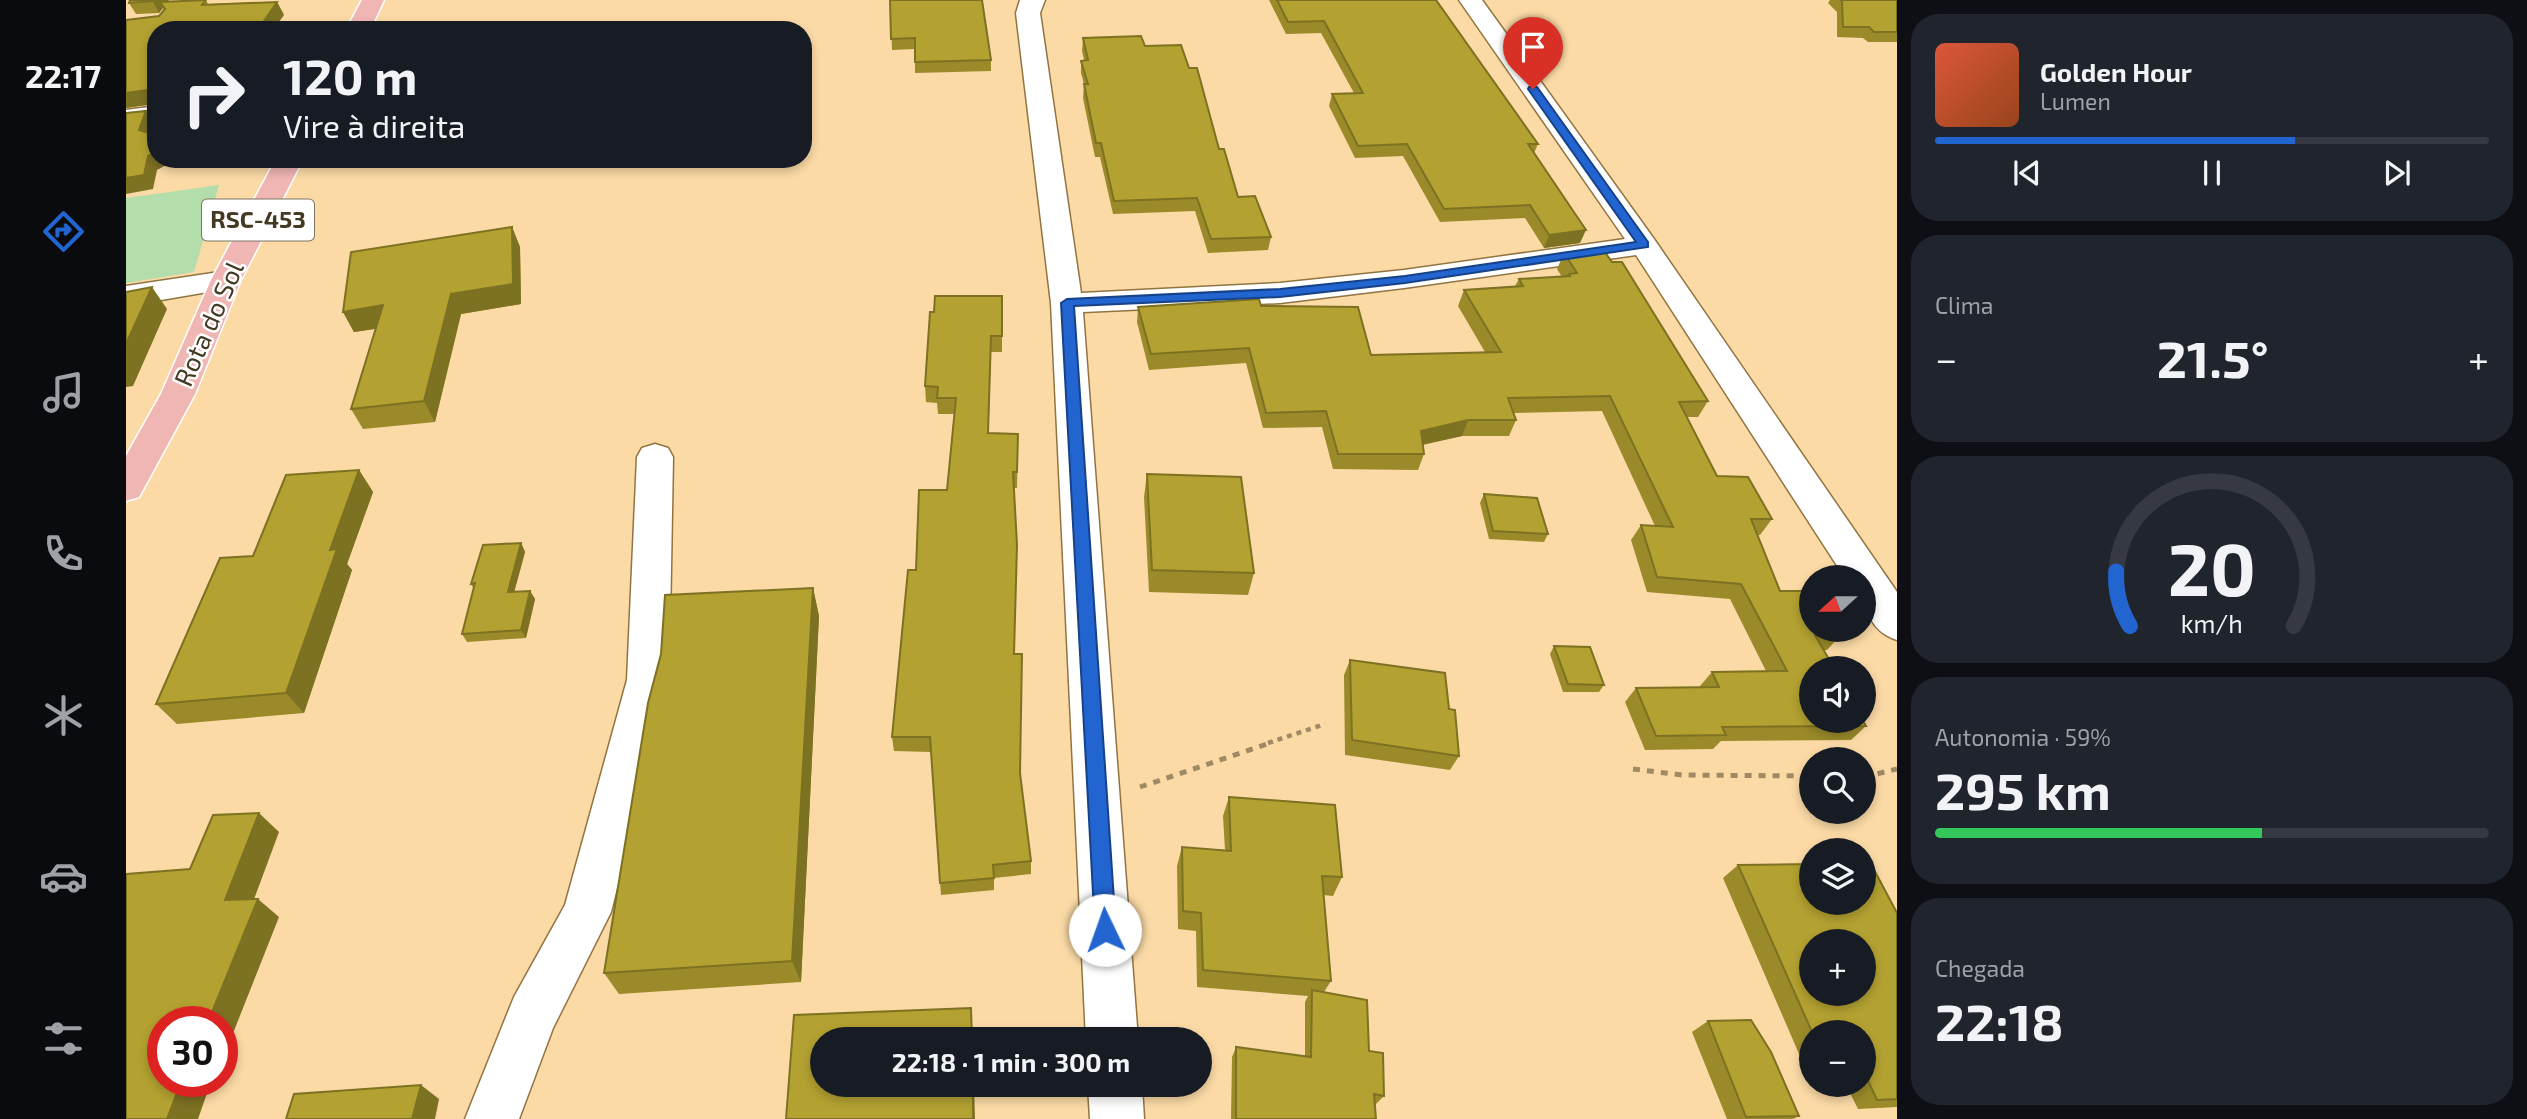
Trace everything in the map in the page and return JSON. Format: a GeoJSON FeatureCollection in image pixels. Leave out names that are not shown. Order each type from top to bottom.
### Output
{"type":"FeatureCollection","features":[{"type":"Feature","properties":{"kind":"highway"},"geometry":{"type":"LineString","coordinates":[[362,21],[373,0]]}},
{"type":"Feature","properties":{"kind":"highway","name":"Rota do Sol"},"geometry":{"type":"LineString","coordinates":[[126,488],[178,394],[226,280],[285,168]]}},
{"type":"Feature","properties":{"kind":"street"},"geometry":{"type":"LineString","coordinates":[[1470,0],[1644,245],[1897,624]]}},
{"type":"Feature","properties":{"kind":"street"},"geometry":{"type":"LineString","coordinates":[[1031,6],[1067,303],[1111,1027]]}},
{"type":"Feature","properties":{"kind":"street"},"geometry":{"type":"LineString","coordinates":[[126,118],[147,115]]}},
{"type":"Feature","properties":{"kind":"street"},"geometry":{"type":"LineString","coordinates":[[1067,303],[1280,293],[1405,279],[1644,245]]}},
{"type":"Feature","properties":{"kind":"street"},"geometry":{"type":"LineString","coordinates":[[126,296],[226,280]]}},
{"type":"Feature","properties":{"kind":"street"},"geometry":{"type":"LineString","coordinates":[[492,1119],[532,1015],[587,912],[648,680],[655,457]]}},
{"type":"Feature","properties":{"kind":"street"},"geometry":{"type":"LineString","coordinates":[[1116,1097],[1117,1119]]}},
{"type":"Feature","properties":{"kind":"path"},"geometry":{"type":"LineString","coordinates":[[1129,790],[1325,724]]}},
{"type":"Feature","properties":{"kind":"path"},"geometry":{"type":"LineString","coordinates":[[1633,769],[1682,775],[1799,776]]}},
{"type":"Feature","properties":{"kind":"path"},"geometry":{"type":"LineString","coordinates":[[1876,774],[1897,769]]}},
{"type":"Feature","properties":{"kind":"green space"},"geometry":{"type":"Polygon","coordinates":[[[219,185],[194,272],[126,283],[126,198],[219,185]]]}},
{"type":"Feature","properties":{"kind":"building"},"geometry":{"type":"Polygon","coordinates":[[[130,0],[154,0],[129,3],[130,0]]]}},
{"type":"Feature","properties":{"kind":"building"},"geometry":{"type":"Polygon","coordinates":[[[206,0],[202,5],[277,2],[264,21],[147,21],[147,90],[126,93],[126,20],[159,16],[165,9],[160,2],[206,0]]]}},
{"type":"Feature","properties":{"kind":"building"},"geometry":{"type":"Polygon","coordinates":[[[890,0],[982,0],[991,60],[915,62],[915,38],[891,39],[890,0]]]}},
{"type":"Feature","properties":{"kind":"building"},"geometry":{"type":"Polygon","coordinates":[[[1277,0],[1436,0],[1538,144],[1528,144],[1586,230],[1549,235],[1530,205],[1444,209],[1407,144],[1358,146],[1332,94],[1363,93],[1324,21],[1288,22],[1277,0]]]}},
{"type":"Feature","properties":{"kind":"building"},"geometry":{"type":"Polygon","coordinates":[[[1841,0],[1897,0],[1897,32],[1874,32],[1869,27],[1843,27],[1841,0]]]}},
{"type":"Feature","properties":{"kind":"building"},"geometry":{"type":"Polygon","coordinates":[[[1141,36],[1145,46],[1181,45],[1189,68],[1197,68],[1219,149],[1224,149],[1238,197],[1255,196],[1271,237],[1211,239],[1197,198],[1114,201],[1101,143],[1096,143],[1084,84],[1088,84],[1081,61],[1088,60],[1083,38],[1141,36]]]}},
{"type":"Feature","properties":{"kind":"building"},"geometry":{"type":"Polygon","coordinates":[[[146,111],[139,130],[147,132],[147,161],[144,175],[126,178],[126,113],[146,111]]]}},
{"type":"Feature","properties":{"kind":"building"},"geometry":{"type":"Polygon","coordinates":[[[512,227],[513,284],[451,294],[424,401],[351,409],[383,305],[343,312],[351,252],[512,227]]]}},
{"type":"Feature","properties":{"kind":"building"},"geometry":{"type":"Polygon","coordinates":[[[1602,248],[1612,262],[1622,262],[1708,401],[1679,402],[1717,476],[1748,477],[1772,519],[1751,519],[1780,591],[1799,591],[1799,642],[1819,642],[1827,656],[1799,656],[1799,726],[1722,727],[1726,735],[1656,736],[1636,688],[1719,687],[1712,672],[1787,671],[1741,584],[1657,577],[1641,525],[1673,527],[1610,396],[1508,398],[1516,420],[1468,420],[1421,431],[1424,454],[1338,454],[1326,411],[1266,413],[1249,348],[1151,354],[1138,307],[1259,299],[1261,306],[1358,307],[1371,355],[1501,352],[1464,290],[1523,286],[1519,279],[1570,276],[1569,274],[1577,273],[1564,253],[1602,248]]]}},
{"type":"Feature","properties":{"kind":"building"},"geometry":{"type":"Polygon","coordinates":[[[152,287],[126,344],[126,292],[152,287]]]}},
{"type":"Feature","properties":{"kind":"building"},"geometry":{"type":"Polygon","coordinates":[[[935,296],[1002,296],[1002,336],[991,336],[988,433],[1018,434],[1017,472],[1013,472],[1017,545],[1014,654],[1022,654],[1020,773],[1031,861],[993,865],[994,878],[940,883],[930,737],[892,737],[908,570],[916,570],[919,490],[947,490],[956,398],[937,398],[938,387],[925,386],[930,312],[934,312],[935,296]]]}},
{"type":"Feature","properties":{"kind":"building"},"geometry":{"type":"Polygon","coordinates":[[[359,470],[330,550],[337,549],[286,693],[156,704],[220,558],[253,556],[286,475],[359,470]]]}},
{"type":"Feature","properties":{"kind":"building"},"geometry":{"type":"Polygon","coordinates":[[[1147,474],[1241,477],[1254,573],[1152,570],[1147,474]]]}},
{"type":"Feature","properties":{"kind":"building"},"geometry":{"type":"Polygon","coordinates":[[[1484,494],[1537,498],[1548,534],[1493,531],[1484,494]]]}},
{"type":"Feature","properties":{"kind":"building"},"geometry":{"type":"Polygon","coordinates":[[[521,543],[508,592],[530,591],[521,630],[462,634],[475,583],[471,584],[483,545],[521,543]]]}},
{"type":"Feature","properties":{"kind":"building"},"geometry":{"type":"Polygon","coordinates":[[[813,588],[792,961],[604,973],[648,703],[661,654],[665,595],[813,588]]]}},
{"type":"Feature","properties":{"kind":"building"},"geometry":{"type":"Polygon","coordinates":[[[1554,646],[1590,647],[1604,685],[1568,684],[1554,646]]]}},
{"type":"Feature","properties":{"kind":"building"},"geometry":{"type":"Polygon","coordinates":[[[1350,660],[1445,673],[1449,709],[1455,710],[1459,756],[1352,740],[1350,660]]]}},
{"type":"Feature","properties":{"kind":"building"},"geometry":{"type":"Polygon","coordinates":[[[1229,797],[1335,805],[1342,877],[1322,876],[1331,981],[1203,970],[1201,913],[1183,911],[1182,847],[1231,851],[1229,797]]]}},
{"type":"Feature","properties":{"kind":"building"},"geometry":{"type":"Polygon","coordinates":[[[259,813],[225,900],[258,899],[215,1006],[147,1006],[147,1097],[175,1097],[167,1119],[126,1119],[126,874],[190,869],[213,815],[259,813]]]}},
{"type":"Feature","properties":{"kind":"building"},"geometry":{"type":"Polygon","coordinates":[[[1799,864],[1799,915],[1876,915],[1876,873],[1897,913],[1897,1099],[1877,1100],[1876,1097],[1876,1020],[1807,1020],[1800,1006],[1876,1006],[1876,929],[1799,929],[1799,1003],[1738,865],[1799,864]]]}},
{"type":"Feature","properties":{"kind":"building"},"geometry":{"type":"Polygon","coordinates":[[[1312,990],[1367,1000],[1369,1051],[1383,1053],[1384,1096],[1374,1094],[1376,1119],[1236,1119],[1236,1047],[1311,1057],[1312,990]]]}},
{"type":"Feature","properties":{"kind":"building"},"geometry":{"type":"Polygon","coordinates":[[[971,1008],[972,1027],[810,1027],[810,1097],[973,1097],[973,1119],[786,1119],[794,1015],[971,1008]]]}},
{"type":"Feature","properties":{"kind":"building"},"geometry":{"type":"Polygon","coordinates":[[[1751,1020],[1771,1052],[1799,1116],[1746,1117],[1708,1021],[1751,1020]]]}},
{"type":"Feature","properties":{"kind":"building"},"geometry":{"type":"Polygon","coordinates":[[[421,1085],[412,1119],[286,1119],[294,1094],[421,1085]]]}},
{"type":"Feature","properties":{"kind":"route"},"geometry":{"type":"LineString","coordinates":[[1105,930],[1067,303],[1280,293],[1405,279],[1644,245],[1533,89]]}}]}
